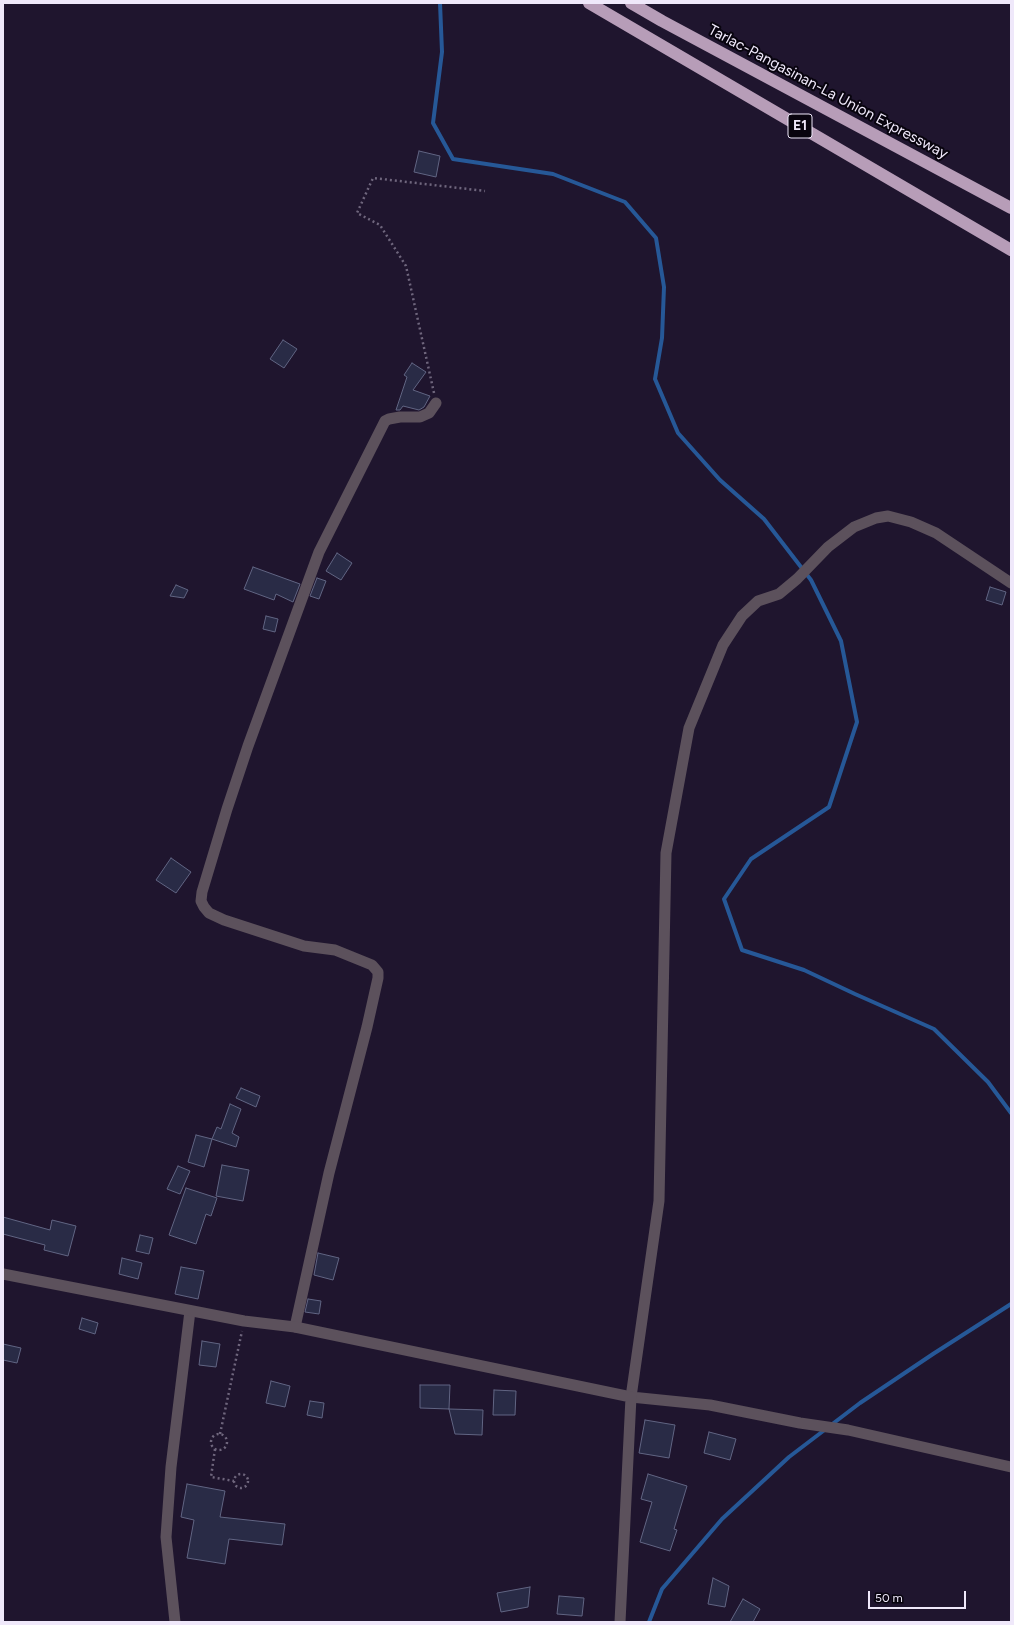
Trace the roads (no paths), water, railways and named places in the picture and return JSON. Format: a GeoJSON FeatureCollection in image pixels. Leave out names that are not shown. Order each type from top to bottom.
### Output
{"type":"FeatureCollection","features":[{"type":"Feature","properties":{"kind":"highway","name":"E1"},"geometry":{"type":"LineString","coordinates":[[589,3],[1011,250]]}},
{"type":"Feature","properties":{"kind":"highway","name":"Tarlac-Pangasinan-La Union Expressway"},"geometry":{"type":"LineString","coordinates":[[631,3],[676,29],[1011,208]]}},
{"type":"Feature","properties":{"kind":"street"},"geometry":{"type":"LineString","coordinates":[[295,1327],[329,1173],[368,1027],[378,972],[372,965],[336,950],[304,946],[224,920],[209,913],[204,907],[201,901],[202,892],[248,746],[319,552],[385,421],[400,417],[420,417],[429,413],[436,403]]}},
{"type":"Feature","properties":{"kind":"street"},"geometry":{"type":"LineString","coordinates":[[620,1622],[631,1397],[659,1200],[666,853],[689,728],[723,645],[742,616],[758,601],[780,594],[828,547],[854,527],[876,518],[888,516],[911,522],[936,533],[1011,583]]}},
{"type":"Feature","properties":{"kind":"street"},"geometry":{"type":"LineString","coordinates":[[3,1274],[244,1321],[295,1327],[631,1397],[710,1405],[800,1423],[848,1430],[1011,1467]]}},
{"type":"Feature","properties":{"kind":"street"},"geometry":{"type":"LineString","coordinates":[[175,1622],[166,1537],[171,1467],[190,1311]]}},
{"type":"Feature","properties":{"kind":"waterway"},"geometry":{"type":"LineString","coordinates":[[440,3],[442,52],[433,123],[453,159],[553,174],[625,202],[656,238],[664,287],[662,338],[655,379],[678,433],[720,480],[764,519],[811,580],[841,641],[857,722],[829,807],[751,859],[724,899],[742,950],[804,970],[934,1029],[988,1082],[1011,1113]]}},
{"type":"Feature","properties":{"kind":"waterway"},"geometry":{"type":"LineString","coordinates":[[649,1622],[662,1589],[722,1519],[789,1457],[860,1403],[1011,1304]]}}]}
